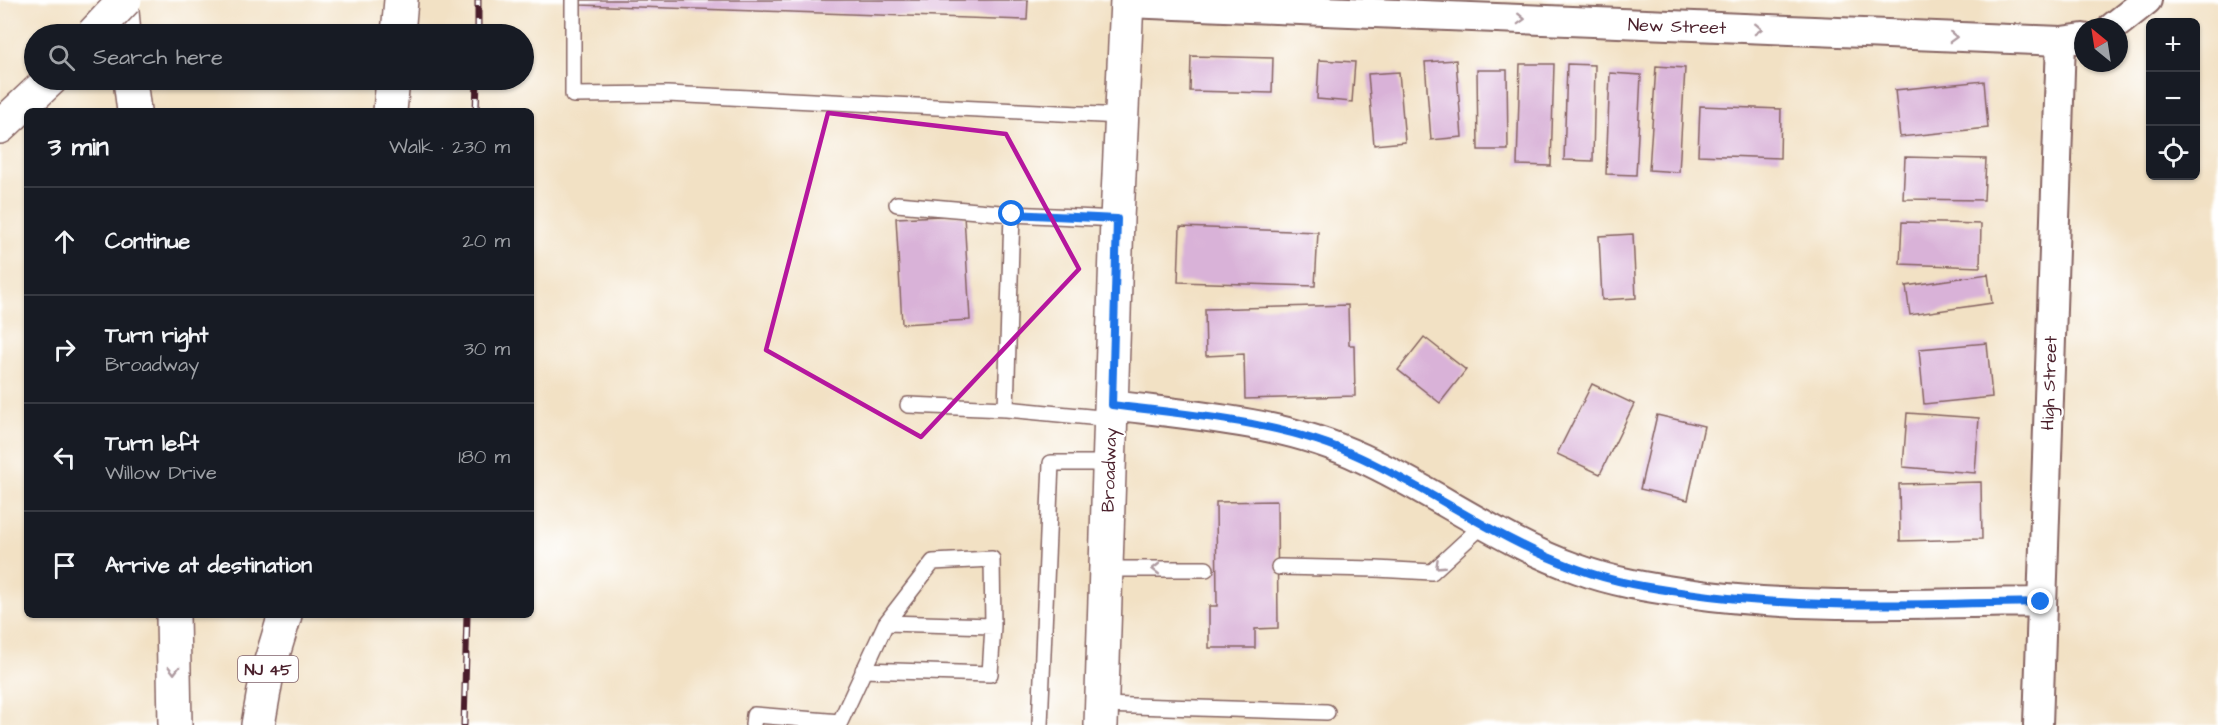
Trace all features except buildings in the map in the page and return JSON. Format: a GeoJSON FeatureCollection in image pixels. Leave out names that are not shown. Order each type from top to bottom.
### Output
{"type":"FeatureCollection","features":[{"type":"Feature","properties":{"kind":"main road"},"geometry":{"type":"LineString","coordinates":[[102,24],[123,0]]}},
{"type":"Feature","properties":{"kind":"main road"},"geometry":{"type":"LineString","coordinates":[[123,0],[124,24]]}},
{"type":"Feature","properties":{"kind":"main road"},"geometry":{"type":"LineString","coordinates":[[399,24],[401,0]]}},
{"type":"Feature","properties":{"kind":"main road","name":"Broadway"},"geometry":{"type":"LineString","coordinates":[[1101,715],[1117,219],[1127,2]]}},
{"type":"Feature","properties":{"kind":"main road"},"geometry":{"type":"LineString","coordinates":[[0,127],[39,90]]}},
{"type":"Feature","properties":{"kind":"main road"},"geometry":{"type":"LineString","coordinates":[[131,90],[134,108]]}},
{"type":"Feature","properties":{"kind":"main road"},"geometry":{"type":"LineString","coordinates":[[390,108],[392,90]]}},
{"type":"Feature","properties":{"kind":"main road"},"geometry":{"type":"LineString","coordinates":[[173,618],[175,725]]}},
{"type":"Feature","properties":{"kind":"main road","name":"NJ 45"},"geometry":{"type":"LineString","coordinates":[[258,725],[267,674],[284,618]]}},
{"type":"Feature","properties":{"kind":"street"},"geometry":{"type":"LineString","coordinates":[[2124,18],[2147,0]]}},
{"type":"Feature","properties":{"kind":"street","name":"New Street"},"geometry":{"type":"LineString","coordinates":[[1127,2],[2072,40]]}},
{"type":"Feature","properties":{"kind":"street","name":"High Street"},"geometry":{"type":"LineString","coordinates":[[2038,725],[2041,602],[2072,40]]}},
{"type":"Feature","properties":{"kind":"street"},"geometry":{"type":"LineString","coordinates":[[1111,412],[1253,424],[1327,444],[1361,457],[1513,542],[1578,570],[1660,589],[1735,600],[1803,605],[2041,602]]}},
{"type":"Feature","properties":{"kind":"lane"},"geometry":{"type":"LineString","coordinates":[[573,0],[573,95],[667,94],[1121,116]]}},
{"type":"Feature","properties":{"kind":"lane"},"geometry":{"type":"LineString","coordinates":[[897,204],[1012,214],[1117,219]]}},
{"type":"Feature","properties":{"kind":"lane"},"geometry":{"type":"LineString","coordinates":[[1006,409],[1012,214]]}},
{"type":"Feature","properties":{"kind":"lane"},"geometry":{"type":"LineString","coordinates":[[908,405],[1111,412]]}},
{"type":"Feature","properties":{"kind":"lane"},"geometry":{"type":"LineString","coordinates":[[1040,725],[1050,464],[1110,463]]}},
{"type":"Feature","properties":{"kind":"lane"},"geometry":{"type":"LineString","coordinates":[[1279,567],[1376,568],[1432,572],[1482,525]]}},
{"type":"Feature","properties":{"kind":"lane"},"geometry":{"type":"LineString","coordinates":[[753,725],[754,715],[840,722],[863,670],[886,623],[933,562],[992,559],[993,626],[990,674],[863,670]]}},
{"type":"Feature","properties":{"kind":"lane"},"geometry":{"type":"LineString","coordinates":[[1106,569],[1206,569]]}},
{"type":"Feature","properties":{"kind":"lane"},"geometry":{"type":"LineString","coordinates":[[886,623],[993,626]]}},
{"type":"Feature","properties":{"kind":"lane"},"geometry":{"type":"LineString","coordinates":[[1101,715],[1327,712]]}},
{"type":"Feature","properties":{"kind":"highlighted area"},"geometry":{"type":"Polygon","coordinates":[[[828,113],[1006,134],[1079,269],[921,437],[766,350],[828,113]]]}},
{"type":"Feature","properties":{"kind":"railway"},"geometry":{"type":"LineString","coordinates":[[478,0],[478,24]]}},
{"type":"Feature","properties":{"kind":"railway"},"geometry":{"type":"LineString","coordinates":[[476,108],[477,90]]}},
{"type":"Feature","properties":{"kind":"railway"},"geometry":{"type":"LineString","coordinates":[[464,725],[467,618]]}},
{"type":"Feature","properties":{"kind":"route"},"geometry":{"type":"LineString","coordinates":[[1012,214],[1117,219],[1112,405],[1253,424],[1327,444],[1361,457],[1513,542],[1578,570],[1616,580],[1735,600],[1803,605],[2041,602]]}}]}
